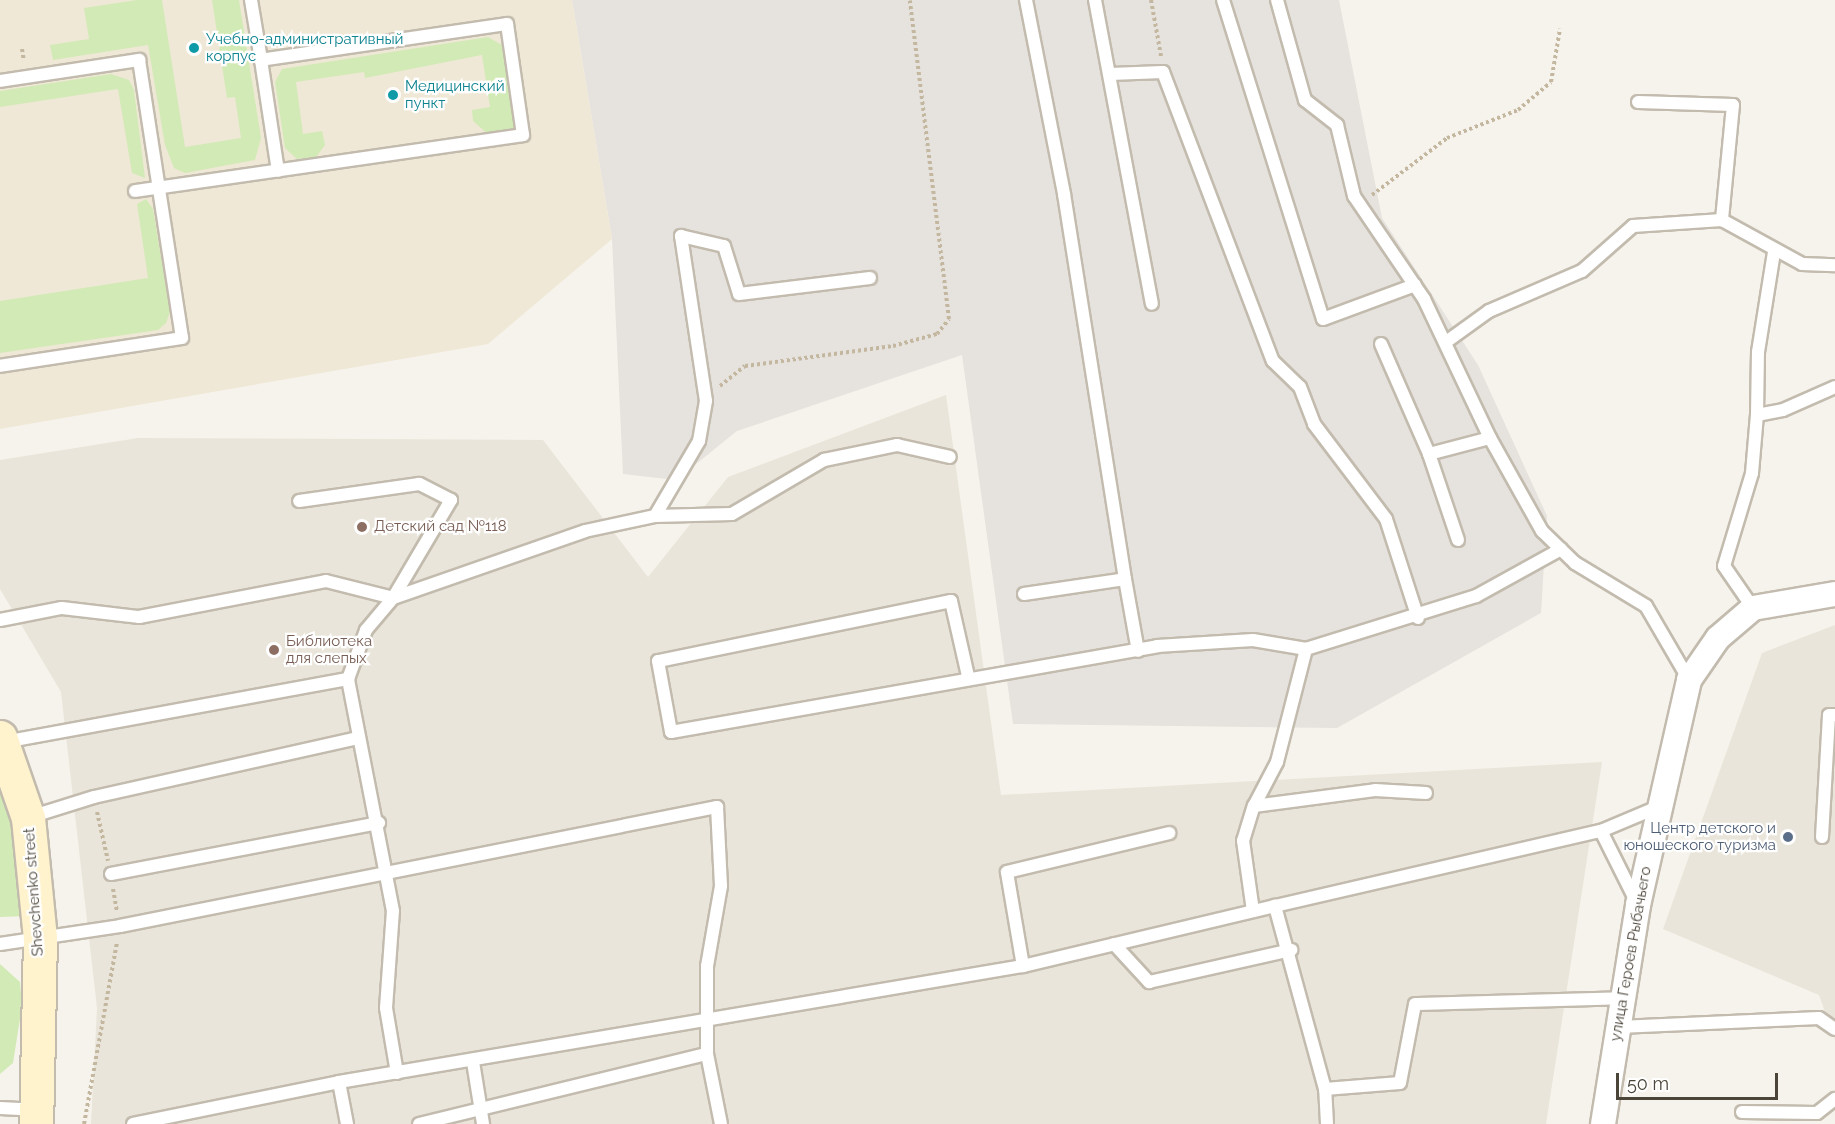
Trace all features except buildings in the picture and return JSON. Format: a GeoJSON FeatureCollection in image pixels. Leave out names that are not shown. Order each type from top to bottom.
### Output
{"type":"FeatureCollection","features":[{"type":"Feature","properties":{"kind":"main road","name":"Shevchenko street"},"geometry":{"type":"LineString","coordinates":[[2,739],[28,818],[40,938],[36,1117]]}},
{"type":"Feature","properties":{"kind":"street","name":"улица Героев Рыбачьего"},"geometry":{"type":"LineString","coordinates":[[1603,1124],[1638,905],[1658,807],[1689,680],[1718,638],[1754,608],[1835,594]]}},
{"type":"Feature","properties":{"kind":"lane"},"geometry":{"type":"LineString","coordinates":[[251,0],[278,171]]}},
{"type":"Feature","properties":{"kind":"lane"},"geometry":{"type":"LineString","coordinates":[[1026,0],[1076,261],[1138,651]]}},
{"type":"Feature","properties":{"kind":"lane"},"geometry":{"type":"LineString","coordinates":[[1095,0],[1152,304]]}},
{"type":"Feature","properties":{"kind":"lane"},"geometry":{"type":"LineString","coordinates":[[1223,0],[1323,319],[1415,285]]}},
{"type":"Feature","properties":{"kind":"lane"},"geometry":{"type":"LineString","coordinates":[[1276,0],[1305,100],[1336,125],[1360,206],[1415,285],[1446,342],[1490,438],[1542,531],[1561,549],[1646,606],[1689,680]]}},
{"type":"Feature","properties":{"kind":"lane"},"geometry":{"type":"LineString","coordinates":[[135,191],[523,135],[507,24],[261,60]]}},
{"type":"Feature","properties":{"kind":"lane"},"geometry":{"type":"LineString","coordinates":[[0,81],[139,60],[182,338],[0,366]]}},
{"type":"Feature","properties":{"kind":"lane"},"geometry":{"type":"LineString","coordinates":[[1110,74],[1163,72],[1273,362],[1300,387],[1314,424],[1386,519],[1418,618]]}},
{"type":"Feature","properties":{"kind":"lane"},"geometry":{"type":"LineString","coordinates":[[1638,102],[1733,105],[1722,220]]}},
{"type":"Feature","properties":{"kind":"lane"},"geometry":{"type":"LineString","coordinates":[[1446,342],[1489,311],[1582,272],[1633,225],[1722,220],[1749,231],[1774,252],[1802,264],[1835,265]]}},
{"type":"Feature","properties":{"kind":"lane"},"geometry":{"type":"LineString","coordinates":[[655,516],[699,441],[706,398],[681,236],[724,246],[739,294],[870,278]]}},
{"type":"Feature","properties":{"kind":"lane"},"geometry":{"type":"LineString","coordinates":[[1754,608],[1724,566],[1752,473],[1757,415],[1758,352],[1774,252]]}},
{"type":"Feature","properties":{"kind":"lane"},"geometry":{"type":"LineString","coordinates":[[1381,344],[1429,454],[1458,540]]}},
{"type":"Feature","properties":{"kind":"lane"},"geometry":{"type":"LineString","coordinates":[[1757,415],[1783,410],[1835,387]]}},
{"type":"Feature","properties":{"kind":"lane"},"geometry":{"type":"LineString","coordinates":[[1429,454],[1490,438]]}},
{"type":"Feature","properties":{"kind":"lane"},"geometry":{"type":"LineString","coordinates":[[0,620],[62,608],[139,617],[326,581],[393,598],[528,548],[655,516],[732,514],[824,460],[897,445],[950,457]]}},
{"type":"Feature","properties":{"kind":"lane"},"geometry":{"type":"LineString","coordinates":[[299,501],[419,484],[451,501],[393,598],[366,630],[348,679],[379,824],[387,874],[394,945],[386,1008],[398,1073]]}},
{"type":"Feature","properties":{"kind":"lane"},"geometry":{"type":"LineString","coordinates":[[968,676],[951,601],[658,661],[671,732],[968,676],[1138,651],[1253,640],[1306,650],[1418,618],[1476,596],[1561,549]]}},
{"type":"Feature","properties":{"kind":"lane"},"geometry":{"type":"LineString","coordinates":[[1024,594],[1125,579]]}},
{"type":"Feature","properties":{"kind":"lane"},"geometry":{"type":"LineString","coordinates":[[1253,911],[1243,842],[1254,806],[1277,762],[1306,650]]}},
{"type":"Feature","properties":{"kind":"lane"},"geometry":{"type":"LineString","coordinates":[[2,739],[348,679]]}},
{"type":"Feature","properties":{"kind":"lane"},"geometry":{"type":"LineString","coordinates":[[1822,837],[1829,715],[1835,715]]}},
{"type":"Feature","properties":{"kind":"lane"},"geometry":{"type":"LineString","coordinates":[[28,818],[94,797],[359,738]]}},
{"type":"Feature","properties":{"kind":"lane"},"geometry":{"type":"LineString","coordinates":[[1254,806],[1375,790],[1426,793]]}},
{"type":"Feature","properties":{"kind":"lane"},"geometry":{"type":"LineString","coordinates":[[0,944],[120,926],[717,807],[721,886],[707,966],[707,1054],[721,1124]]}},
{"type":"Feature","properties":{"kind":"lane"},"geometry":{"type":"LineString","coordinates":[[134,1124],[339,1082],[473,1062],[708,1019],[1023,966],[1601,831],[1658,807]]}},
{"type":"Feature","properties":{"kind":"lane"},"geometry":{"type":"LineString","coordinates":[[111,874],[379,824]]}},
{"type":"Feature","properties":{"kind":"lane"},"geometry":{"type":"LineString","coordinates":[[1601,831],[1638,905]]}},
{"type":"Feature","properties":{"kind":"lane"},"geometry":{"type":"LineString","coordinates":[[1023,966],[1007,873],[1169,833]]}},
{"type":"Feature","properties":{"kind":"lane"},"geometry":{"type":"LineString","coordinates":[[1275,906],[1290,950],[1325,1089],[1327,1124]]}},
{"type":"Feature","properties":{"kind":"lane"},"geometry":{"type":"LineString","coordinates":[[1114,944],[1149,982],[1290,950]]}},
{"type":"Feature","properties":{"kind":"lane"},"geometry":{"type":"LineString","coordinates":[[1325,1089],[1400,1083],[1415,1005],[1624,998]]}},
{"type":"Feature","properties":{"kind":"lane"},"geometry":{"type":"LineString","coordinates":[[1619,1027],[1819,1018],[1835,1029]]}},
{"type":"Feature","properties":{"kind":"lane"},"geometry":{"type":"LineString","coordinates":[[419,1124],[480,1106],[707,1054]]}},
{"type":"Feature","properties":{"kind":"lane"},"geometry":{"type":"LineString","coordinates":[[473,1062],[483,1124]]}},
{"type":"Feature","properties":{"kind":"lane"},"geometry":{"type":"LineString","coordinates":[[339,1082],[347,1124]]}},
{"type":"Feature","properties":{"kind":"lane"},"geometry":{"type":"LineString","coordinates":[[1742,1112],[1817,1113],[1835,1099]]}},
{"type":"Feature","properties":{"kind":"lane"},"geometry":{"type":"LineString","coordinates":[[0,1108],[36,1117]]}},
{"type":"Feature","properties":{"kind":"path"},"geometry":{"type":"LineString","coordinates":[[706,398],[745,366],[892,346],[937,334],[949,319],[910,0]]}},
{"type":"Feature","properties":{"kind":"path"},"geometry":{"type":"LineString","coordinates":[[1151,0],[1163,72]]}},
{"type":"Feature","properties":{"kind":"path"},"geometry":{"type":"LineString","coordinates":[[1360,206],[1447,138],[1518,110],[1551,82],[1560,29]]}},
{"type":"Feature","properties":{"kind":"path"},"geometry":{"type":"LineString","coordinates":[[84,1124],[120,926],[94,797]]}},
{"type":"Feature","properties":{"kind":"shaded area"},"geometry":{"type":"Polygon","coordinates":[[[0,0],[572,0],[612,239],[488,344],[0,429],[0,0]]]}},
{"type":"Feature","properties":{"kind":"shaded area"},"geometry":{"type":"Polygon","coordinates":[[[572,0],[1339,0],[1382,218],[1478,365],[1547,516],[1541,613],[1337,728],[1013,724],[962,355],[737,431],[676,480],[623,474],[612,239],[572,0]]]}},
{"type":"Feature","properties":{"kind":"shaded area"},"geometry":{"type":"Polygon","coordinates":[[[946,395],[1001,795],[1602,762],[1546,1124],[91,1124],[97,1008],[61,692],[0,589],[0,460],[138,438],[543,440],[648,577],[728,477],[946,395]]]}},
{"type":"Feature","properties":{"kind":"shaded area"},"geometry":{"type":"Polygon","coordinates":[[[1835,625],[1835,1040],[1819,995],[1663,929],[1762,653],[1835,625]]]}},
{"type":"Feature","properties":{"kind":"green space"},"geometry":{"type":"Polygon","coordinates":[[[137,0],[162,0],[185,147],[241,138],[235,97],[227,98],[212,0],[239,0],[261,138],[255,160],[185,173],[174,168],[165,145],[148,45],[53,60],[50,45],[89,39],[84,8],[137,0]]]}},
{"type":"Feature","properties":{"kind":"green space"},"geometry":{"type":"Polygon","coordinates":[[[488,37],[507,48],[514,128],[488,134],[473,121],[472,110],[490,107],[482,55],[365,78],[364,72],[296,82],[303,134],[322,131],[325,145],[316,157],[297,159],[285,148],[275,82],[282,69],[488,37]]]}},
{"type":"Feature","properties":{"kind":"green space"},"geometry":{"type":"Polygon","coordinates":[[[111,74],[129,80],[134,90],[145,178],[132,173],[118,89],[0,107],[0,91],[111,74]]]}},
{"type":"Feature","properties":{"kind":"green space"},"geometry":{"type":"Polygon","coordinates":[[[146,199],[153,209],[170,312],[166,323],[158,330],[0,353],[0,301],[148,278],[137,204],[146,199]]]}},
{"type":"Feature","properties":{"kind":"green space"},"geometry":{"type":"Polygon","coordinates":[[[0,766],[9,777],[28,916],[0,917],[0,766]]]}},
{"type":"Feature","properties":{"kind":"green space"},"geometry":{"type":"Polygon","coordinates":[[[0,964],[20,982],[22,1006],[13,1063],[0,1074],[0,964]]]}},
{"type":"Feature","properties":{"kind":"place","name":"Учебно-административный корпус"},"geometry":{"type":"Point","coordinates":[194,48]}},
{"type":"Feature","properties":{"kind":"place","name":"Медицинский пункт"},"geometry":{"type":"Point","coordinates":[393,95]}},
{"type":"Feature","properties":{"kind":"place","name":"Детский сад №118"},"geometry":{"type":"Point","coordinates":[362,527]}},
{"type":"Feature","properties":{"kind":"place","name":"Библиотека для слепых"},"geometry":{"type":"Point","coordinates":[274,650]}},
{"type":"Feature","properties":{"kind":"place","name":"Центр детского и юношеского туризма"},"geometry":{"type":"Point","coordinates":[1788,837]}}]}
